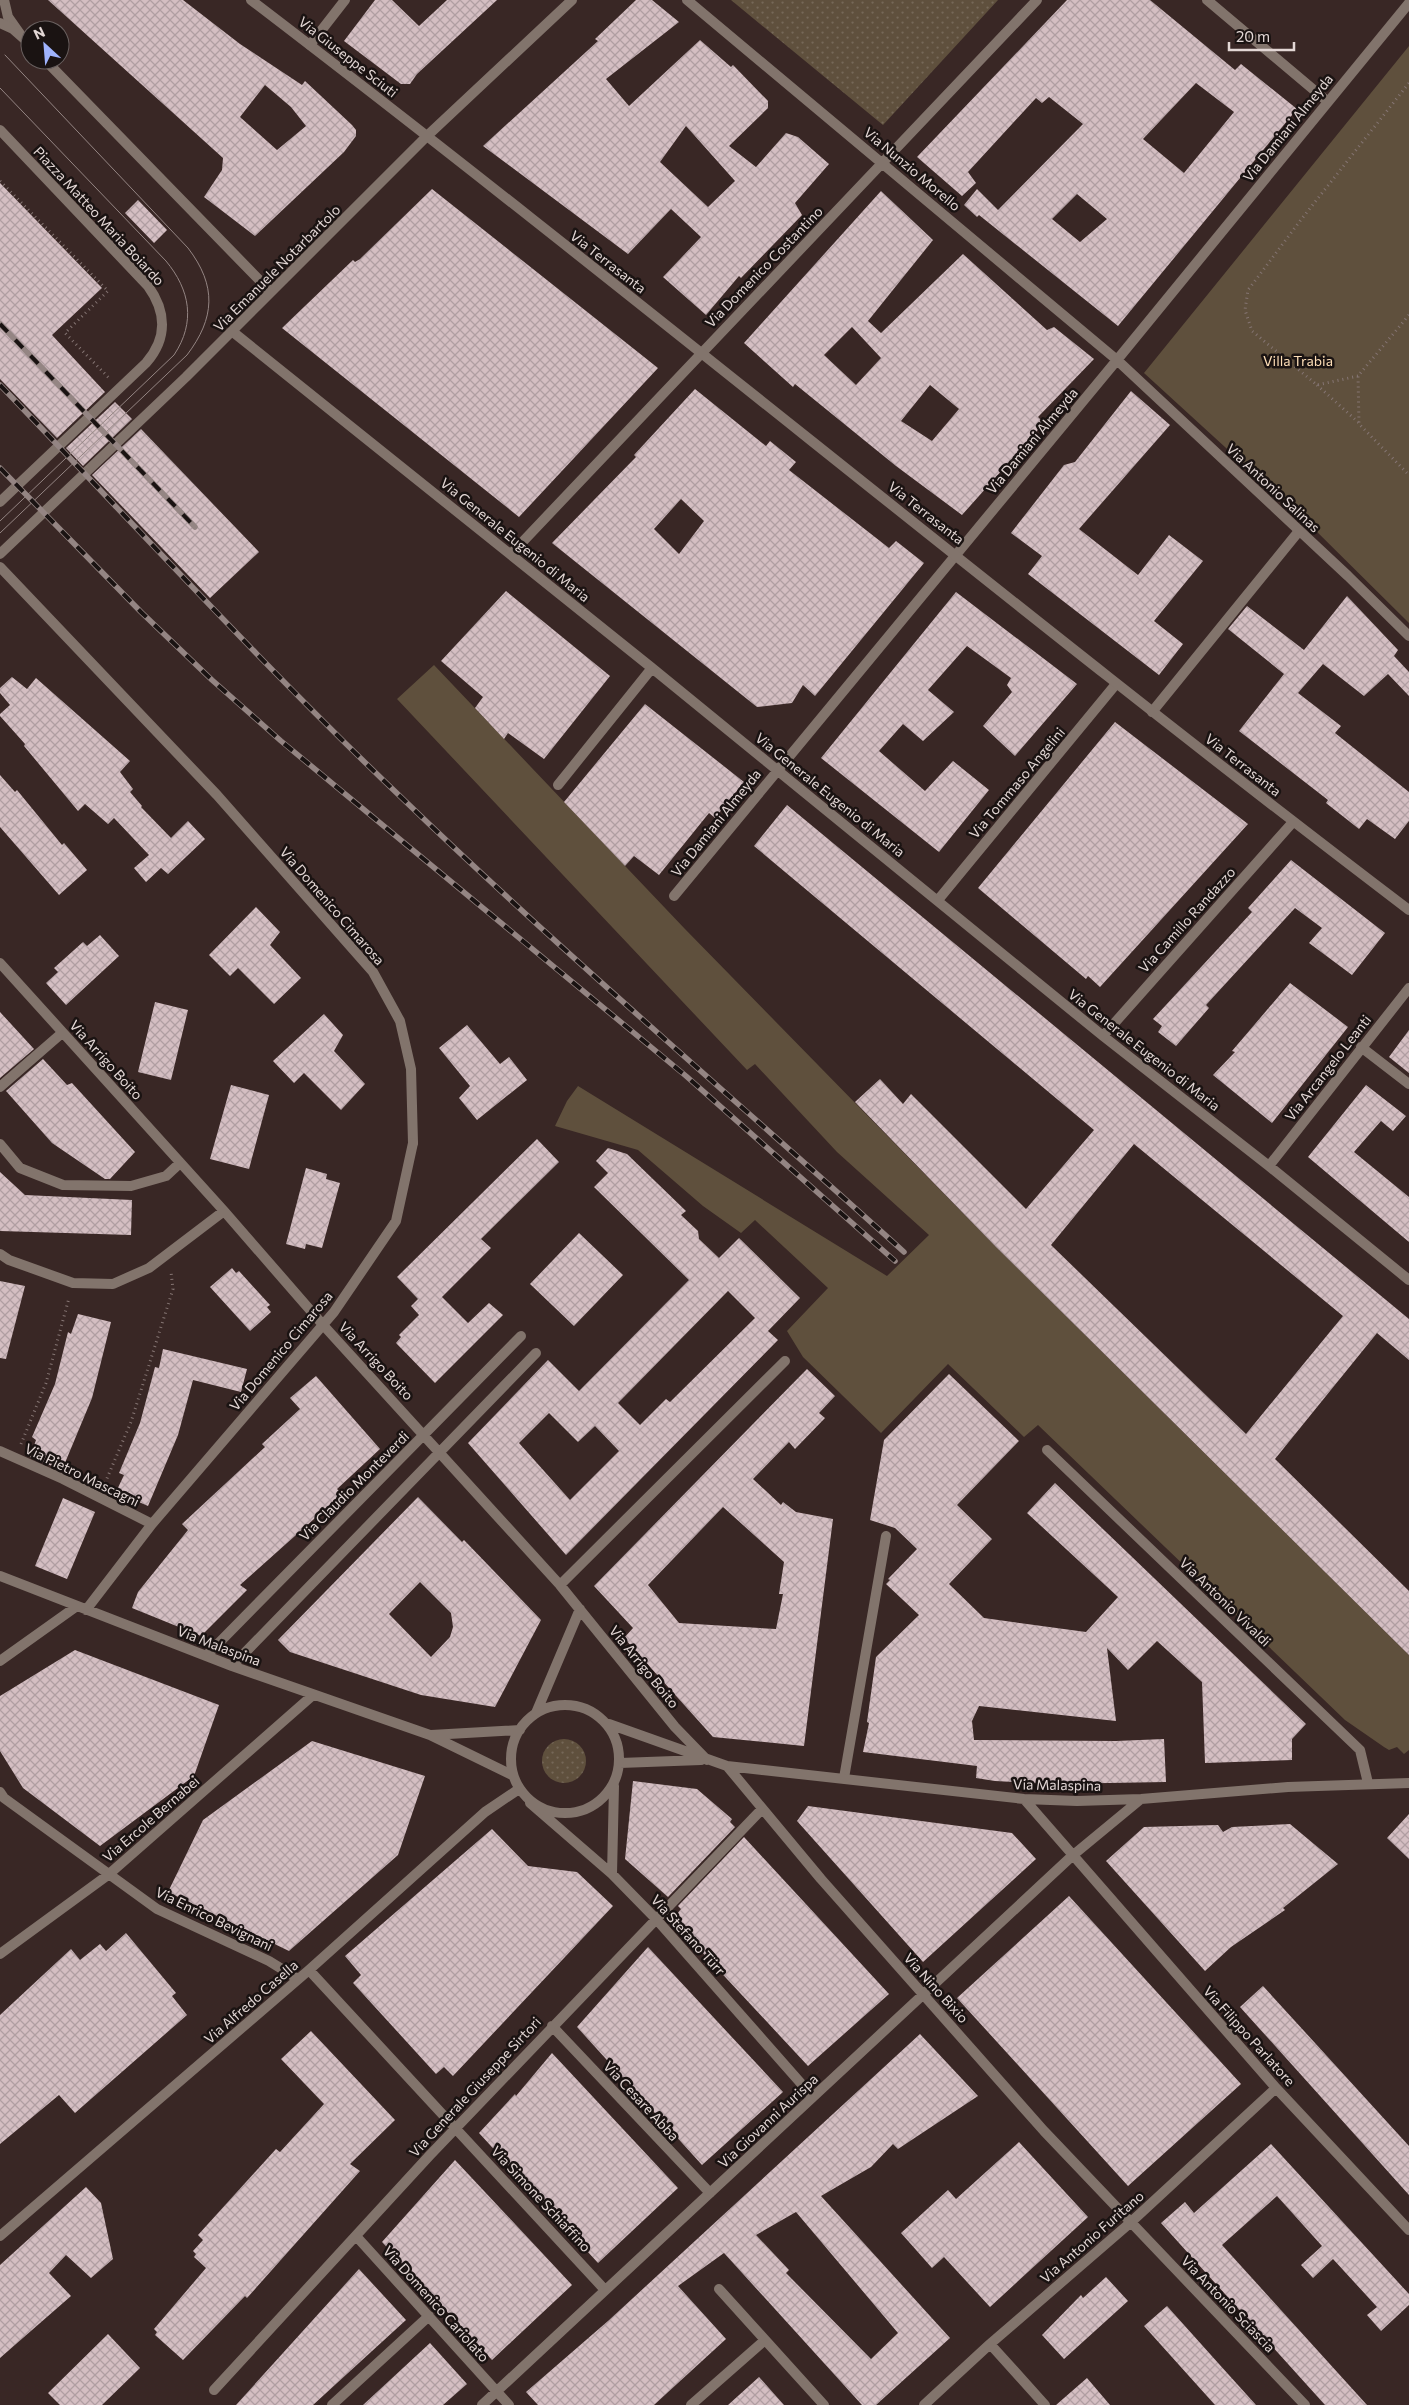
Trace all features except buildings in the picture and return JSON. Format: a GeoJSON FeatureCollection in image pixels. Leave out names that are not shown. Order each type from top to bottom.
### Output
{"type":"FeatureCollection","features":[{"type":"Feature","properties":{"kind":"street"},"geometry":{"type":"LineString","coordinates":[[4,0],[8,17],[20,35]]}},
{"type":"Feature","properties":{"kind":"street","name":"Via Giuseppe Sciuti"},"geometry":{"type":"LineString","coordinates":[[251,0],[427,136]]}},
{"type":"Feature","properties":{"kind":"street"},"geometry":{"type":"LineString","coordinates":[[310,45],[344,0]]}},
{"type":"Feature","properties":{"kind":"street","name":"Via Emanuele Notarbartolo"},"geometry":{"type":"LineString","coordinates":[[0,554],[233,332],[427,136],[572,0]]}},
{"type":"Feature","properties":{"kind":"street","name":"Via Nunzio Morello"},"geometry":{"type":"LineString","coordinates":[[688,0],[884,162],[1118,360]]}},
{"type":"Feature","properties":{"kind":"street","name":"Via Domenico Costantino"},"geometry":{"type":"LineString","coordinates":[[511,554],[1037,0]]}},
{"type":"Feature","properties":{"kind":"street"},"geometry":{"type":"LineString","coordinates":[[1207,0],[1328,101]]}},
{"type":"Feature","properties":{"kind":"street","name":"Via Damiani Almeyda"},"geometry":{"type":"LineString","coordinates":[[674,896],[1118,360],[1409,3]]}},
{"type":"Feature","properties":{"kind":"street"},"geometry":{"type":"LineString","coordinates":[[0,23],[20,35]]}},
{"type":"Feature","properties":{"kind":"street"},"geometry":{"type":"LineString","coordinates":[[55,70],[271,292]]}},
{"type":"Feature","properties":{"kind":"street","name":"Piazza Matteo Maria Boiardo"},"geometry":{"type":"LineString","coordinates":[[0,130],[138,275],[158,301],[163,317],[161,341],[153,356],[0,502]]}},
{"type":"Feature","properties":{"kind":"street","name":"Via Terrasanta"},"geometry":{"type":"LineString","coordinates":[[427,136],[956,554],[1116,684],[1409,910]]}},
{"type":"Feature","properties":{"kind":"street","name":"Via Generale Eugenio di Maria"},"geometry":{"type":"LineString","coordinates":[[233,332],[652,668],[1103,1036],[1409,1280]]}},
{"type":"Feature","properties":{"kind":"street","name":"Via Antonio Salinas"},"geometry":{"type":"LineString","coordinates":[[1118,360],[1409,636]]}},
{"type":"Feature","properties":{"kind":"street"},"geometry":{"type":"LineString","coordinates":[[1152,712],[1299,531]]}},
{"type":"Feature","properties":{"kind":"street","name":"Via Domenico Cimarosa"},"geometry":{"type":"LineString","coordinates":[[0,567],[217,795],[373,972],[400,1021],[409,1059],[411,1069],[413,1143],[396,1221],[324,1326],[152,1524],[82,1608],[0,1661]]}},
{"type":"Feature","properties":{"kind":"street"},"geometry":{"type":"LineString","coordinates":[[558,785],[652,668]]}},
{"type":"Feature","properties":{"kind":"street","name":"Via Tommaso Angelini"},"geometry":{"type":"LineString","coordinates":[[938,900],[1116,684]]}},
{"type":"Feature","properties":{"kind":"street","name":"Via Camillo Randazzo"},"geometry":{"type":"LineString","coordinates":[[1103,1036],[1293,822]]}},
{"type":"Feature","properties":{"kind":"street","name":"Via Arrigo Boito"},"geometry":{"type":"LineString","coordinates":[[0,963],[324,1326],[425,1434],[560,1585],[675,1727],[707,1760]]}},
{"type":"Feature","properties":{"kind":"street","name":"Via Arcangelo Leanti"},"geometry":{"type":"LineString","coordinates":[[1268,1166],[1409,988]]}},
{"type":"Feature","properties":{"kind":"street"},"geometry":{"type":"LineString","coordinates":[[0,1087],[62,1033]]}},
{"type":"Feature","properties":{"kind":"street"},"geometry":{"type":"LineString","coordinates":[[1362,1047],[1409,1084]]}},
{"type":"Feature","properties":{"kind":"street"},"geometry":{"type":"LineString","coordinates":[[0,1144],[20,1168],[63,1185],[131,1186],[166,1176],[180,1163]]}},
{"type":"Feature","properties":{"kind":"street"},"geometry":{"type":"LineString","coordinates":[[0,1254],[9,1260],[73,1283],[113,1284],[149,1268],[224,1212]]}},
{"type":"Feature","properties":{"kind":"street","name":"Via Claudio Monteverdi"},"geometry":{"type":"LineString","coordinates":[[206,1656],[521,1336]]}},
{"type":"Feature","properties":{"kind":"street"},"geometry":{"type":"LineString","coordinates":[[232,1666],[536,1353]]}},
{"type":"Feature","properties":{"kind":"street"},"geometry":{"type":"LineString","coordinates":[[560,1585],[785,1361]]}},
{"type":"Feature","properties":{"kind":"street","name":"Via Antonio Vivaldi"},"geometry":{"type":"LineString","coordinates":[[1047,1450],[1360,1750],[1368,1784]]}},
{"type":"Feature","properties":{"kind":"street","name":"Via Pietro Mascagni"},"geometry":{"type":"LineString","coordinates":[[0,1451],[152,1524]]}},
{"type":"Feature","properties":{"kind":"street"},"geometry":{"type":"LineString","coordinates":[[844,1778],[886,1536]]}},
{"type":"Feature","properties":{"kind":"street","name":"Via Malaspina"},"geometry":{"type":"LineString","coordinates":[[0,1576],[232,1666],[430,1735]]}},
{"type":"Feature","properties":{"kind":"street"},"geometry":{"type":"LineString","coordinates":[[580,1609],[536,1713],[520,1730],[511,1751],[512,1775],[519,1789],[530,1803],[553,1812],[576,1812],[599,1801],[614,1786]]}},
{"type":"Feature","properties":{"kind":"street","name":"Via Ercole Bernabei"},"geometry":{"type":"LineString","coordinates":[[0,1954],[108,1876],[313,1695]]}},
{"type":"Feature","properties":{"kind":"street"},"geometry":{"type":"LineString","coordinates":[[536,1713],[557,1707],[577,1708],[595,1713],[608,1724],[619,1746],[620,1763],[614,1786],[612,1874]]}},
{"type":"Feature","properties":{"kind":"street","name":"Via Malaspina"},"geometry":{"type":"LineString","coordinates":[[608,1724],[727,1766],[1024,1800],[1077,1801],[1288,1787],[1409,1783]]}},
{"type":"Feature","properties":{"kind":"street"},"geometry":{"type":"LineString","coordinates":[[430,1735],[520,1730]]}},
{"type":"Feature","properties":{"kind":"street"},"geometry":{"type":"LineString","coordinates":[[430,1735],[512,1775]]}},
{"type":"Feature","properties":{"kind":"street"},"geometry":{"type":"LineString","coordinates":[[620,1763],[707,1760]]}},
{"type":"Feature","properties":{"kind":"street","name":"Via Nino Bixio"},"geometry":{"type":"LineString","coordinates":[[727,1766],[762,1809],[1044,2131],[1130,2223]]}},
{"type":"Feature","properties":{"kind":"street","name":"Via Alfredo Casella"},"geometry":{"type":"LineString","coordinates":[[0,2236],[309,1970],[485,1812],[519,1789]]}},
{"type":"Feature","properties":{"kind":"street","name":"Via Enrico Bevignani"},"geometry":{"type":"LineString","coordinates":[[0,1792],[4,1798],[108,1876],[157,1909],[270,1961],[298,1979]]}},
{"type":"Feature","properties":{"kind":"street","name":"Via Giovanni Aurispa"},"geometry":{"type":"LineString","coordinates":[[482,2405],[1072,1856],[1142,1798]]}},
{"type":"Feature","properties":{"kind":"street","name":"Via Filippo Parlatore"},"geometry":{"type":"LineString","coordinates":[[1024,1800],[1276,2088],[1409,2230]]}},
{"type":"Feature","properties":{"kind":"street","name":"Via Stefano Türr"},"geometry":{"type":"LineString","coordinates":[[530,1803],[612,1874],[657,1920],[813,2097]]}},
{"type":"Feature","properties":{"kind":"street","name":"Via Generale Giuseppe Sirtori"},"geometry":{"type":"LineString","coordinates":[[214,2390],[552,2026],[657,1920],[762,1809]]}},
{"type":"Feature","properties":{"kind":"street"},"geometry":{"type":"LineString","coordinates":[[309,1970],[456,2128]]}},
{"type":"Feature","properties":{"kind":"street","name":"Via Cesare Abba"},"geometry":{"type":"LineString","coordinates":[[552,2026],[710,2193]]}},
{"type":"Feature","properties":{"kind":"street","name":"Via Antonio Furitano"},"geometry":{"type":"LineString","coordinates":[[924,2405],[990,2344],[1130,2223],[1276,2088]]}},
{"type":"Feature","properties":{"kind":"street","name":"Via Simone Schiaffino"},"geometry":{"type":"LineString","coordinates":[[456,2128],[605,2290]]}},
{"type":"Feature","properties":{"kind":"street","name":"Via Antonio Sciascia"},"geometry":{"type":"LineString","coordinates":[[1130,2223],[1305,2405]]}},
{"type":"Feature","properties":{"kind":"street","name":"Via Domenico Cariolato"},"geometry":{"type":"LineString","coordinates":[[356,2236],[510,2405]]}},
{"type":"Feature","properties":{"kind":"street"},"geometry":{"type":"LineString","coordinates":[[719,2289],[824,2405]]}},
{"type":"Feature","properties":{"kind":"street"},"geometry":{"type":"LineString","coordinates":[[332,2405],[429,2316]]}},
{"type":"Feature","properties":{"kind":"street"},"geometry":{"type":"LineString","coordinates":[[691,2405],[765,2340]]}},
{"type":"Feature","properties":{"kind":"street"},"geometry":{"type":"LineString","coordinates":[[990,2344],[1044,2405]]}},
{"type":"Feature","properties":{"kind":"path"},"geometry":{"type":"LineString","coordinates":[[1409,83],[1300,220],[1248,290],[1245,310],[1252,331],[1317,385],[1409,475]]}},
{"type":"Feature","properties":{"kind":"path"},"geometry":{"type":"LineString","coordinates":[[0,181],[108,291],[65,333],[119,389]]}},
{"type":"Feature","properties":{"kind":"path"},"geometry":{"type":"LineString","coordinates":[[1317,385],[1358,376],[1409,315]]}},
{"type":"Feature","properties":{"kind":"path"},"geometry":{"type":"LineString","coordinates":[[1358,376],[1359,424]]}},
{"type":"Feature","properties":{"kind":"path"},"geometry":{"type":"LineString","coordinates":[[99,1497],[131,1422],[173,1289],[168,1254]]}},
{"type":"Feature","properties":{"kind":"path"},"geometry":{"type":"LineString","coordinates":[[16,1458],[46,1383],[73,1283]]}},
{"type":"Feature","properties":{"kind":"green space"},"geometry":{"type":"Polygon","coordinates":[[[731,0],[998,0],[883,125],[731,0]]]}},
{"type":"Feature","properties":{"kind":"green space","name":"Villa Trabia"},"geometry":{"type":"Polygon","coordinates":[[[1409,46],[1409,623],[1307,522],[1144,373],[1409,46]]]}},
{"type":"Feature","properties":{"kind":"green space"},"geometry":{"type":"Polygon","coordinates":[[[434,665],[685,929],[996,1247],[1409,1655],[1409,1750],[1404,1754],[1397,1747],[1389,1750],[1345,1720],[1038,1425],[1024,1437],[948,1364],[881,1433],[803,1357],[787,1331],[828,1288],[755,1220],[741,1233],[703,1206],[638,1150],[555,1126],[567,1101],[578,1086],[887,1276],[929,1235],[837,1152],[755,1064],[747,1070],[397,699],[434,665]]]}},
{"type":"Feature","properties":{"kind":"green space"},"geometry":{"type":"Polygon","coordinates":[[[564,1739],[576,1743],[582,1749],[586,1761],[582,1773],[576,1779],[564,1783],[552,1779],[546,1773],[542,1761],[546,1749],[552,1743],[564,1739]]]}},
{"type":"Feature","properties":{"kind":"tram line"},"geometry":{"type":"LineString","coordinates":[[0,533],[187,355],[203,328],[209,302],[204,276],[188,248],[5,55]]}},
{"type":"Feature","properties":{"kind":"tram line"},"geometry":{"type":"LineString","coordinates":[[0,88],[166,261],[180,283],[187,306],[185,330],[181,343],[174,355],[0,521]]}},
{"type":"Feature","properties":{"kind":"railway"},"geometry":{"type":"LineString","coordinates":[[0,324],[195,527]]}},
{"type":"Feature","properties":{"kind":"railway"},"geometry":{"type":"LineString","coordinates":[[0,385],[250,647],[404,800],[589,972],[904,1252]]}},
{"type":"Feature","properties":{"kind":"railway"},"geometry":{"type":"LineString","coordinates":[[0,468],[141,612],[212,680],[281,741],[686,1076],[895,1261]]}}]}
